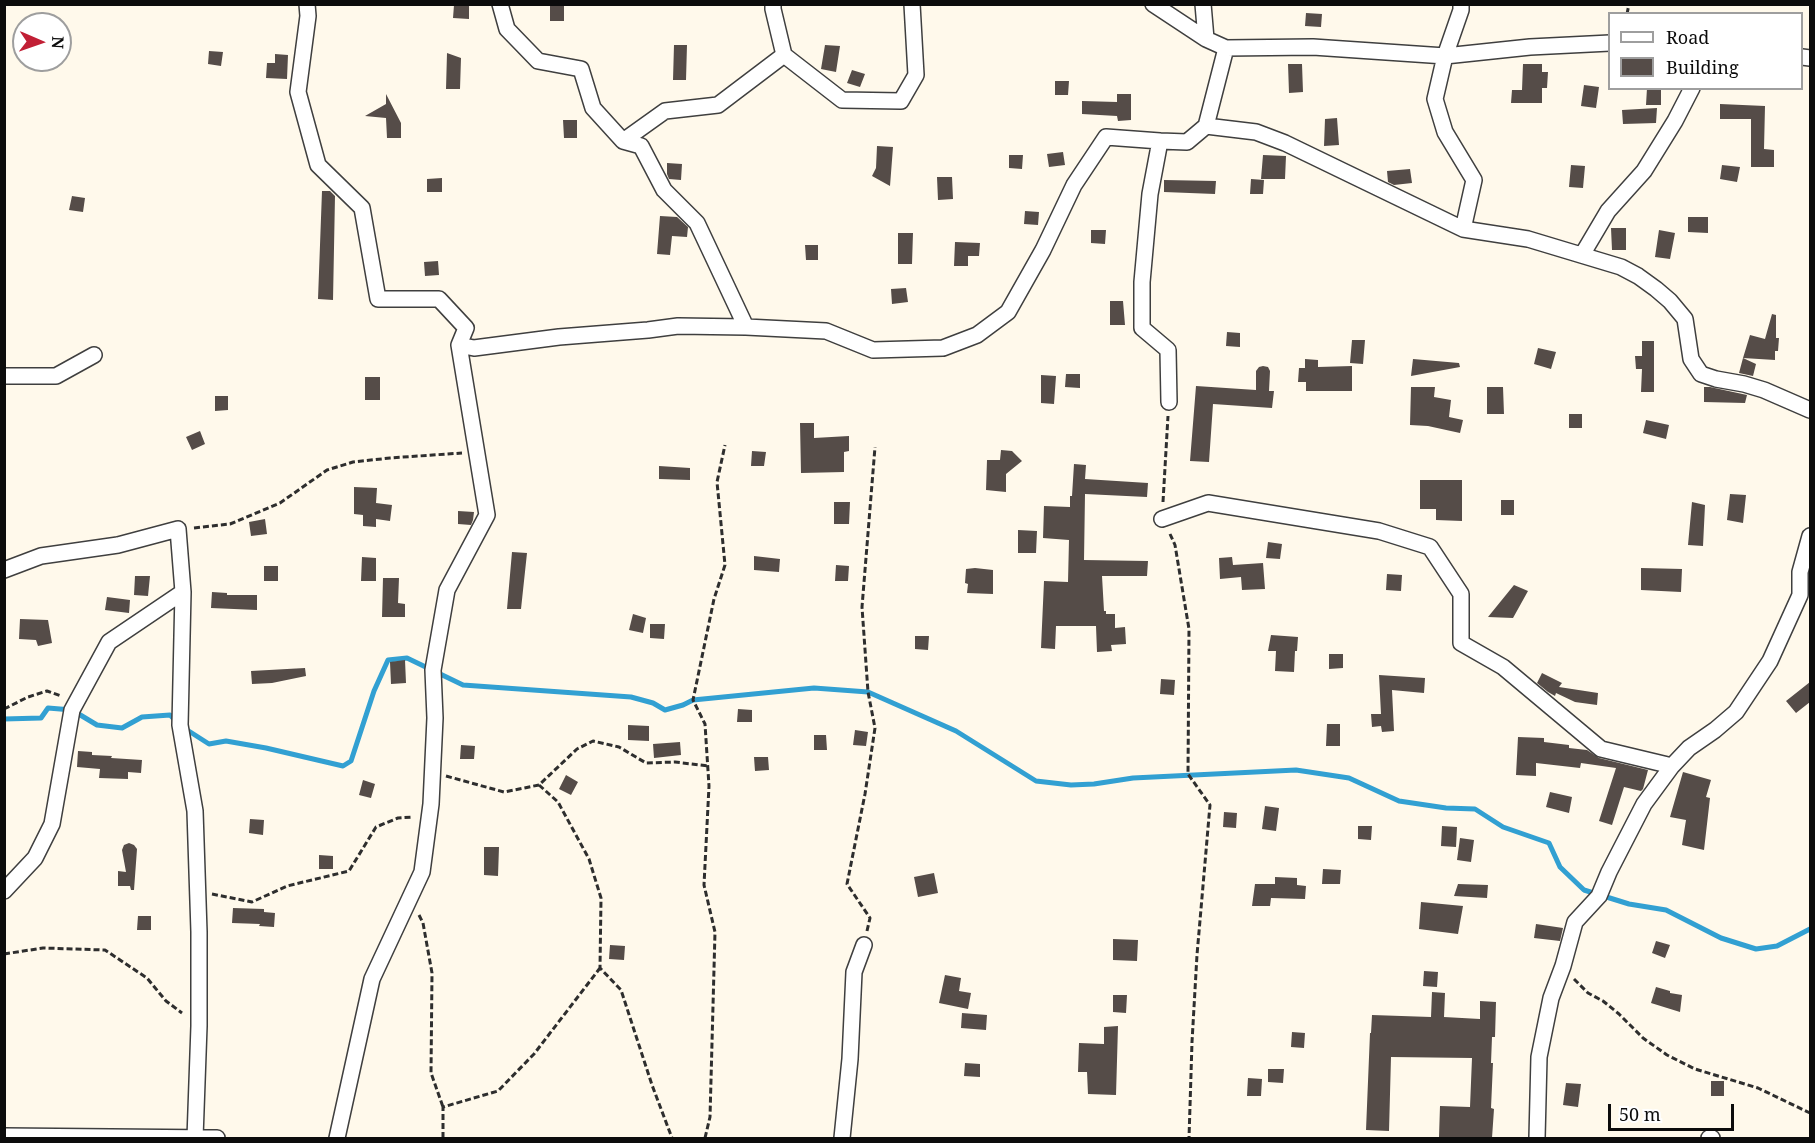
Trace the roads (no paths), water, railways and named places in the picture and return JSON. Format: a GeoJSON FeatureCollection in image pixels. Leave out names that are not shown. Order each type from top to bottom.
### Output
{"type":"FeatureCollection","features":[{"type":"Feature","properties":{"kind":"street"},"geometry":{"type":"LineString","coordinates":[[307,4],[308,16],[298,92],[318,165],[362,208],[378,299],[439,299],[466,328],[459,345],[487,515],[447,590],[433,670],[435,718],[429,815],[422,872],[372,979],[337,1138]]}},
{"type":"Feature","properties":{"kind":"street"},"geometry":{"type":"LineString","coordinates":[[500,4],[507,29],[538,61],[581,69],[593,108],[623,141],[641,146],[664,190],[697,223],[746,327]]}},
{"type":"Feature","properties":{"kind":"street"},"geometry":{"type":"LineString","coordinates":[[773,4],[784,55],[842,100],[901,101],[916,75],[912,4]]}},
{"type":"Feature","properties":{"kind":"street"},"geometry":{"type":"LineString","coordinates":[[1153,4],[1206,39],[1226,48],[1312,47],[1444,56],[1530,47],[1608,43]]}},
{"type":"Feature","properties":{"kind":"street"},"geometry":{"type":"LineString","coordinates":[[1203,4],[1206,39]]}},
{"type":"Feature","properties":{"kind":"street"},"geometry":{"type":"LineString","coordinates":[[1461,4],[1461,10],[1444,56],[1435,99],[1445,132],[1474,180],[1463,229]]}},
{"type":"Feature","properties":{"kind":"street"},"geometry":{"type":"LineString","coordinates":[[459,345],[474,348],[559,337],[678,326],[826,331],[873,350],[943,348],[977,335],[1008,312],[1043,250],[1074,185],[1106,137],[1187,142],[1206,126],[1226,48]]}},
{"type":"Feature","properties":{"kind":"street"},"geometry":{"type":"LineString","coordinates":[[623,141],[665,111],[718,105],[784,55]]}},
{"type":"Feature","properties":{"kind":"street"},"geometry":{"type":"LineString","coordinates":[[1582,255],[1608,211],[1644,171],[1691,90]]}},
{"type":"Feature","properties":{"kind":"street"},"geometry":{"type":"LineString","coordinates":[[1206,126],[1256,132],[1285,143],[1463,229],[1528,239],[1621,267],[1638,276],[1670,301],[1684,319],[1691,358],[1701,374],[1764,390],[1810,410]]}},
{"type":"Feature","properties":{"kind":"street"},"geometry":{"type":"LineString","coordinates":[[1160,141],[1150,194],[1142,282],[1142,328],[1168,350],[1169,402]]}},
{"type":"Feature","properties":{"kind":"street"},"geometry":{"type":"LineString","coordinates":[[4,376],[56,376],[94,355]]}},
{"type":"Feature","properties":{"kind":"street"},"geometry":{"type":"LineString","coordinates":[[1162,519],[1208,503],[1379,531],[1430,547],[1461,594],[1461,643],[1503,667],[1601,749],[1672,766]]}},
{"type":"Feature","properties":{"kind":"street"},"geometry":{"type":"LineString","coordinates":[[4,570],[41,556],[118,545],[178,529],[183,592],[180,725],[195,811],[198,891],[199,1026],[195,1138]]}},
{"type":"Feature","properties":{"kind":"street"},"geometry":{"type":"LineString","coordinates":[[1537,1138],[1539,1057],[1551,998],[1563,966],[1575,922],[1599,896],[1644,804],[1672,766],[1689,748],[1736,712],[1770,662],[1805,600],[1800,572],[1810,536]]}},
{"type":"Feature","properties":{"kind":"street"},"geometry":{"type":"LineString","coordinates":[[4,891],[35,858],[52,824],[72,710],[109,642],[183,592]]}},
{"type":"Feature","properties":{"kind":"street"},"geometry":{"type":"LineString","coordinates":[[842,1138],[854,972],[864,945]]}},
{"type":"Feature","properties":{"kind":"street"},"geometry":{"type":"LineString","coordinates":[[4,1136],[217,1138]]}},
{"type":"Feature","properties":{"kind":"waterway"},"geometry":{"type":"LineString","coordinates":[[184,728],[209,744],[226,741],[343,766],[351,761],[374,691],[388,660],[407,658],[463,685],[631,697],[653,703],[665,710],[693,700],[814,688],[868,692],[956,731],[1036,781],[1071,785],[1133,778],[1296,770],[1349,778],[1399,801],[1446,808],[1475,809],[1503,827],[1549,843],[1560,867],[1584,890],[1629,904],[1666,910],[1721,938],[1756,949],[1777,946],[1810,929]]}},
{"type":"Feature","properties":{"kind":"waterway"},"geometry":{"type":"LineString","coordinates":[[4,719],[41,718],[48,708],[72,710],[97,725],[122,728],[142,717],[170,715],[177,722]]}}]}
